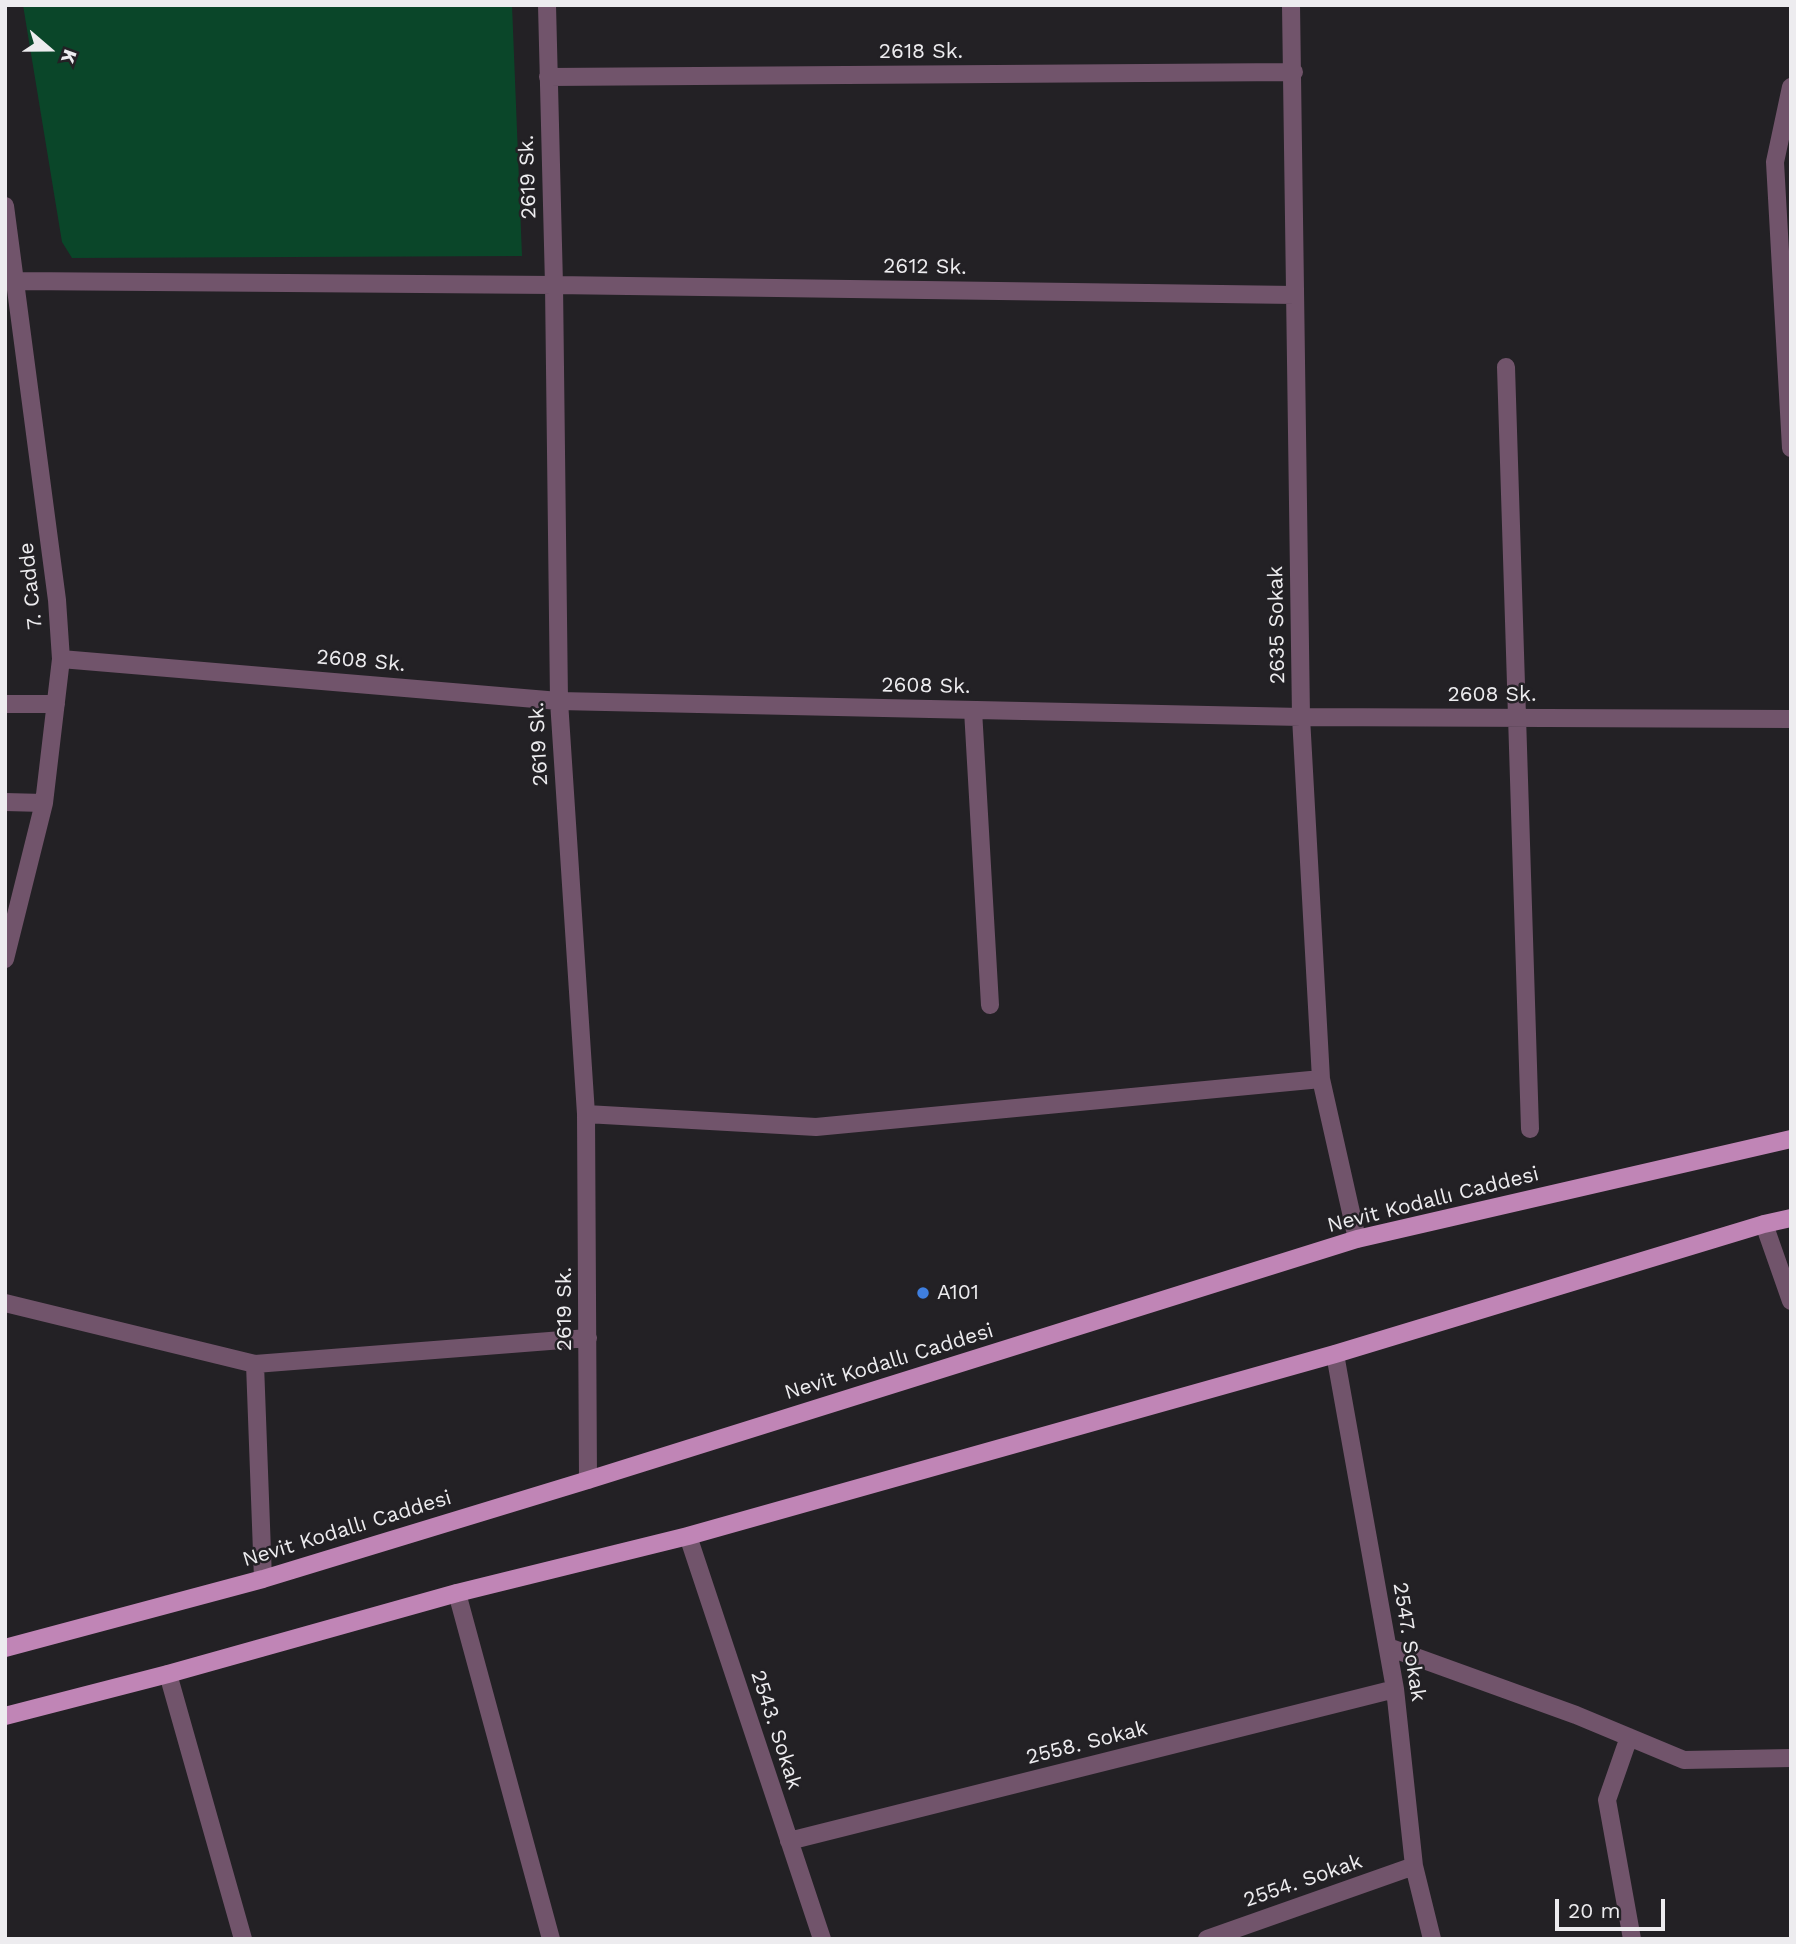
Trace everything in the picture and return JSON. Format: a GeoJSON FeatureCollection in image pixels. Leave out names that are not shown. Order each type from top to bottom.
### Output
{"type":"FeatureCollection","features":[{"type":"Feature","properties":{"kind":"main road","name":"Nevit Kodallı Caddesi"},"geometry":{"type":"LineString","coordinates":[[5,1648],[263,1579],[1357,1239],[1791,1139]]}},
{"type":"Feature","properties":{"kind":"main road"},"geometry":{"type":"LineString","coordinates":[[5,1716],[168,1674],[457,1593],[688,1536],[1335,1353],[1765,1224],[1791,1219]]}},
{"type":"Feature","properties":{"kind":"street","name":"2619 Sk."},"geometry":{"type":"LineString","coordinates":[[547,5],[554,285],[559,701],[586,1114],[588,1480]]}},
{"type":"Feature","properties":{"kind":"street","name":"2635 Sokak"},"geometry":{"type":"LineString","coordinates":[[1291,5],[1301,717],[1321,1079],[1357,1239]]}},
{"type":"Feature","properties":{"kind":"street","name":"2618 Sk."},"geometry":{"type":"LineString","coordinates":[[548,77],[1294,72]]}},
{"type":"Feature","properties":{"kind":"street"},"geometry":{"type":"LineString","coordinates":[[1791,87],[1775,162],[1788,345],[1791,447]]}},
{"type":"Feature","properties":{"kind":"street","name":"7. Cadde"},"geometry":{"type":"LineString","coordinates":[[5,206],[57,600],[61,659],[44,803],[5,959]]}},
{"type":"Feature","properties":{"kind":"street","name":"2612 Sk."},"geometry":{"type":"LineString","coordinates":[[17,281],[1296,295]]}},
{"type":"Feature","properties":{"kind":"street"},"geometry":{"type":"LineString","coordinates":[[1506,368],[1530,1129]]}},
{"type":"Feature","properties":{"kind":"street","name":"2608 Sk."},"geometry":{"type":"LineString","coordinates":[[61,659],[559,701],[1301,717],[1791,719]]}},
{"type":"Feature","properties":{"kind":"street"},"geometry":{"type":"LineString","coordinates":[[5,704],[56,704]]}},
{"type":"Feature","properties":{"kind":"street"},"geometry":{"type":"LineString","coordinates":[[973,709],[990,1005]]}},
{"type":"Feature","properties":{"kind":"street"},"geometry":{"type":"LineString","coordinates":[[5,802],[44,803]]}},
{"type":"Feature","properties":{"kind":"street"},"geometry":{"type":"LineString","coordinates":[[586,1114],[816,1127],[1321,1079]]}},
{"type":"Feature","properties":{"kind":"street"},"geometry":{"type":"LineString","coordinates":[[1765,1224],[1791,1301]]}},
{"type":"Feature","properties":{"kind":"street"},"geometry":{"type":"LineString","coordinates":[[5,1303],[256,1364],[587,1338]]}},
{"type":"Feature","properties":{"kind":"street","name":"2547. Sokak"},"geometry":{"type":"LineString","coordinates":[[1335,1353],[1395,1689],[1414,1866],[1432,1939]]}},
{"type":"Feature","properties":{"kind":"street"},"geometry":{"type":"LineString","coordinates":[[256,1364],[263,1579]]}},
{"type":"Feature","properties":{"kind":"street","name":"2543. Sokak"},"geometry":{"type":"LineString","coordinates":[[688,1536],[822,1939]]}},
{"type":"Feature","properties":{"kind":"street"},"geometry":{"type":"LineString","coordinates":[[457,1593],[551,1939]]}},
{"type":"Feature","properties":{"kind":"street"},"geometry":{"type":"LineString","coordinates":[[1388,1647],[1576,1715],[1684,1760],[1791,1758]]}},
{"type":"Feature","properties":{"kind":"street"},"geometry":{"type":"LineString","coordinates":[[168,1674],[243,1939]]}},
{"type":"Feature","properties":{"kind":"street","name":"2558. Sokak"},"geometry":{"type":"LineString","coordinates":[[789,1841],[1395,1689]]}},
{"type":"Feature","properties":{"kind":"street"},"geometry":{"type":"LineString","coordinates":[[1629,1737],[1607,1800],[1632,1939]]}},
{"type":"Feature","properties":{"kind":"street","name":"2554. Sokak"},"geometry":{"type":"LineString","coordinates":[[1207,1939],[1414,1866]]}},
{"type":"Feature","properties":{"kind":"green space"},"geometry":{"type":"Polygon","coordinates":[[[23,5],[512,5],[522,256],[72,258],[62,242],[23,5]]]}},
{"type":"Feature","properties":{"kind":"place","name":"A101"},"geometry":{"type":"Point","coordinates":[923,1293]}}]}
